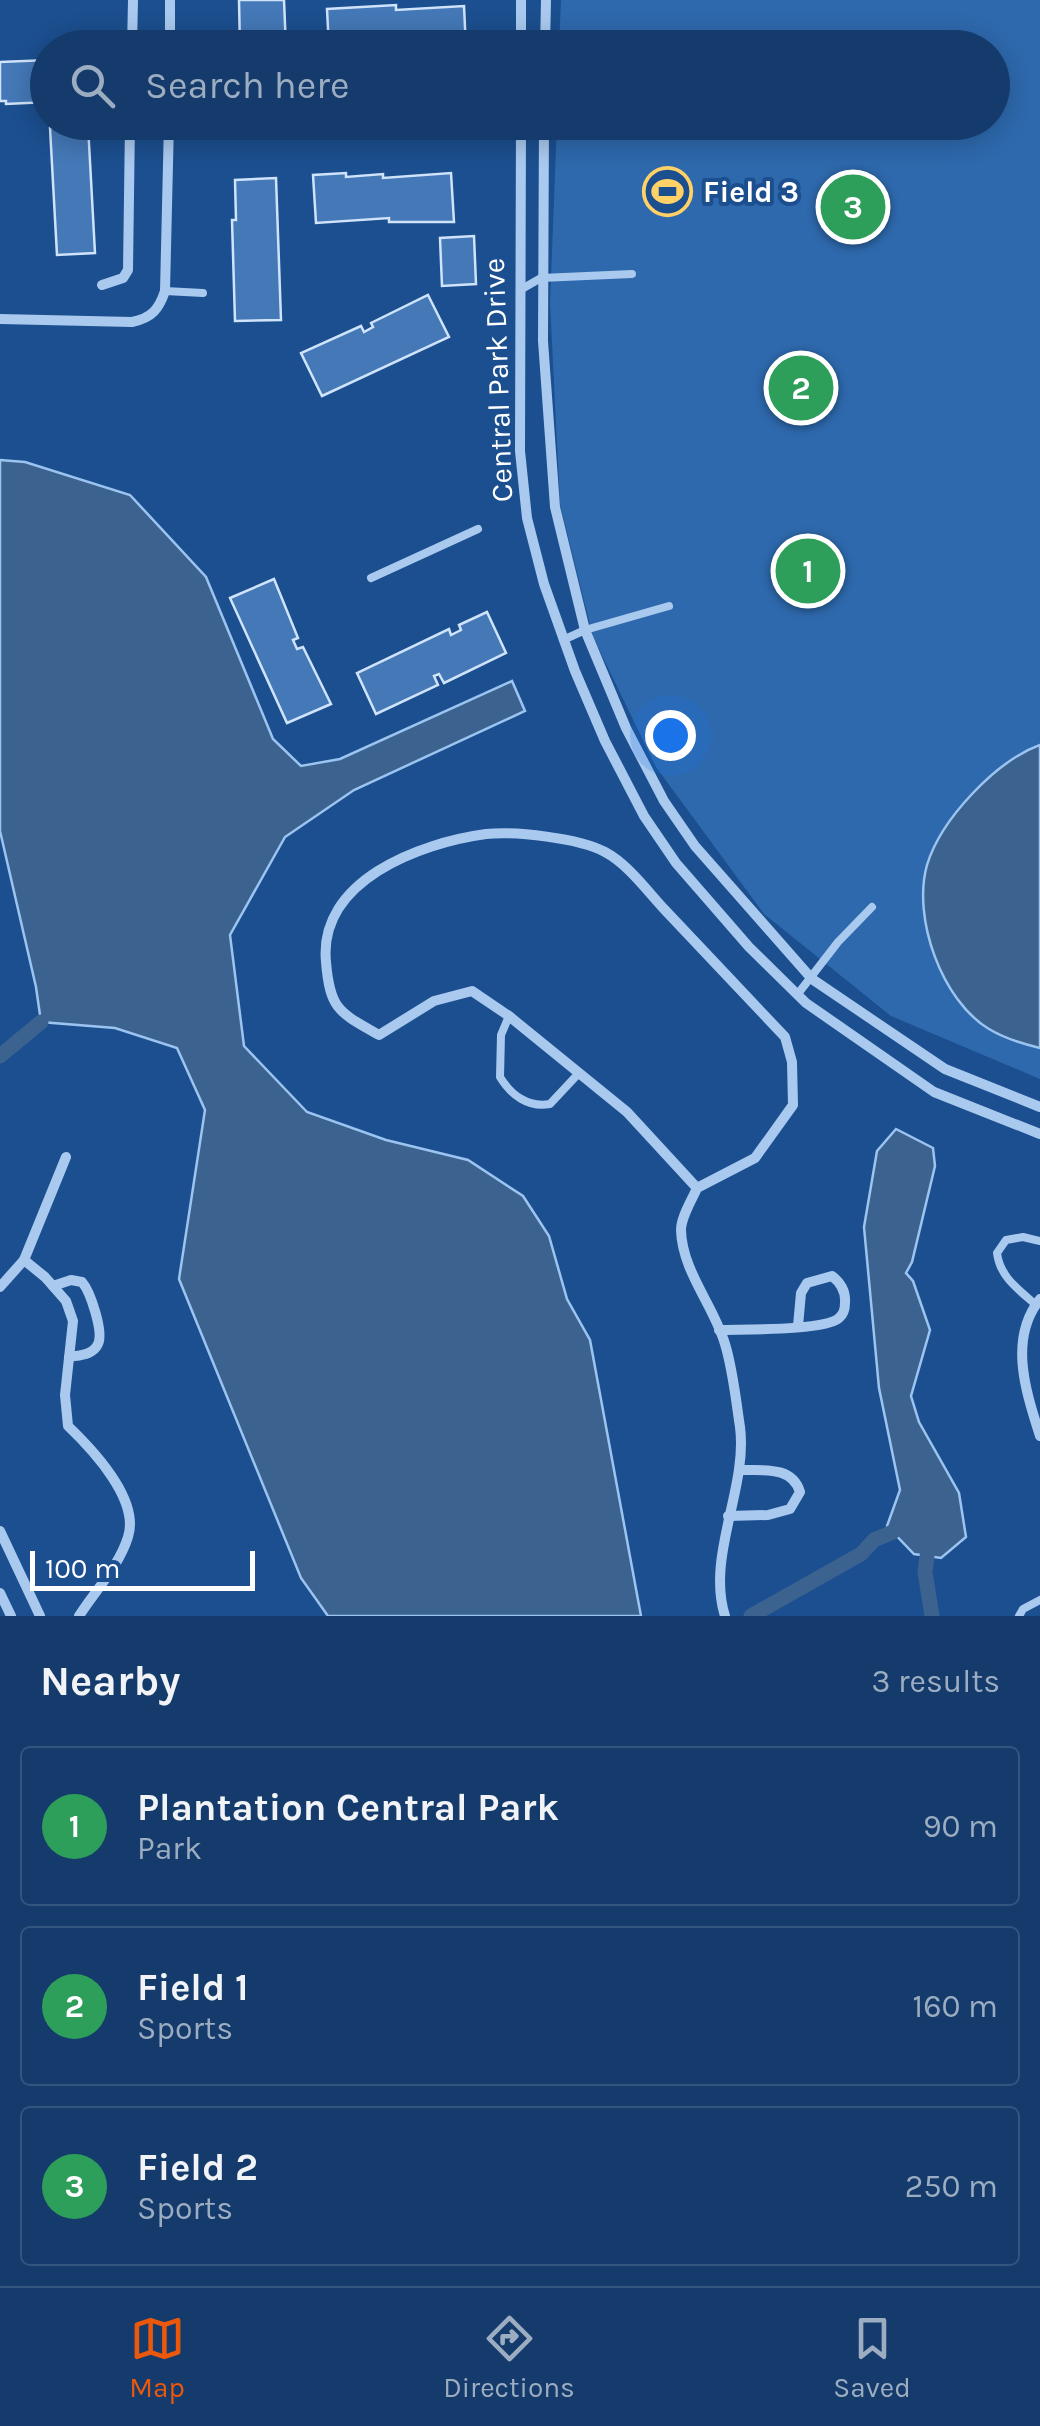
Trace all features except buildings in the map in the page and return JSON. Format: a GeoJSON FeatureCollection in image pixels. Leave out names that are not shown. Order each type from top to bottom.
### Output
{"type":"FeatureCollection","features":[{"type":"Feature","properties":{"kind":"street"},"geometry":{"type":"LineString","coordinates":[[132,30],[133,0]]}},
{"type":"Feature","properties":{"kind":"street"},"geometry":{"type":"LineString","coordinates":[[170,0],[170,30]]}},
{"type":"Feature","properties":{"kind":"street"},"geometry":{"type":"LineString","coordinates":[[522,0],[522,30]]}},
{"type":"Feature","properties":{"kind":"street"},"geometry":{"type":"LineString","coordinates":[[545,30],[546,0]]}},
{"type":"Feature","properties":{"kind":"street"},"geometry":{"type":"LineString","coordinates":[[102,285],[123,278],[128,270],[130,140]]}},
{"type":"Feature","properties":{"kind":"street"},"geometry":{"type":"LineString","coordinates":[[0,319],[132,322],[151,316],[165,291],[169,140]]}},
{"type":"Feature","properties":{"kind":"street","name":"Central Park Drive"},"geometry":{"type":"LineString","coordinates":[[521,140],[520,451],[528,518],[563,640],[605,741],[644,816],[676,863],[797,995],[934,1092],[1040,1134]]}},
{"type":"Feature","properties":{"kind":"street","name":"Central Park Drive"},"geometry":{"type":"LineString","coordinates":[[544,140],[541,278],[554,507],[585,630],[626,728],[664,801],[694,846],[812,978],[945,1069],[1040,1107]]}},
{"type":"Feature","properties":{"kind":"street"},"geometry":{"type":"LineString","coordinates":[[698,1188],[627,1112],[509,1016],[472,991],[434,1001],[379,1035],[342,1014],[328,992],[324,942],[334,912],[364,878],[420,852],[488,834],[557,838],[606,852],[785,1037],[792,1062],[792,1105],[755,1158],[698,1188],[681,1228],[687,1260],[725,1344],[740,1432],[738,1486],[728,1516],[721,1602],[725,1616]]}},
{"type":"Feature","properties":{"kind":"street"},"geometry":{"type":"LineString","coordinates":[[0,1287],[24,1260],[66,1158]]}},
{"type":"Feature","properties":{"kind":"street"},"geometry":{"type":"LineString","coordinates":[[24,1260],[66,1301],[73,1321],[64,1396],[68,1426],[111,1476],[132,1516],[128,1538],[113,1567],[79,1616]]}},
{"type":"Feature","properties":{"kind":"street"},"geometry":{"type":"LineString","coordinates":[[719,1330],[820,1326],[840,1318],[845,1309],[840,1282],[832,1276],[807,1283],[801,1293],[798,1326]]}},
{"type":"Feature","properties":{"kind":"street"},"geometry":{"type":"LineString","coordinates":[[53,1286],[72,1280],[82,1282],[93,1305],[100,1338],[97,1347],[69,1357]]}},
{"type":"Feature","properties":{"kind":"street"},"geometry":{"type":"LineString","coordinates":[[1038,1302],[1026,1316],[1022,1353],[1026,1392],[1040,1436]]}},
{"type":"Feature","properties":{"kind":"street"},"geometry":{"type":"LineString","coordinates":[[728,1516],[768,1515],[790,1508],[800,1492],[788,1474],[739,1470]]}},
{"type":"Feature","properties":{"kind":"street"},"geometry":{"type":"LineString","coordinates":[[0,1531],[40,1616]]}},
{"type":"Feature","properties":{"kind":"street"},"geometry":{"type":"LineString","coordinates":[[0,1593],[11,1616]]}},
{"type":"Feature","properties":{"kind":"lane"},"geometry":{"type":"LineString","coordinates":[[518,290],[541,278],[632,274]]}},
{"type":"Feature","properties":{"kind":"lane"},"geometry":{"type":"LineString","coordinates":[[165,291],[203,293]]}},
{"type":"Feature","properties":{"kind":"lane"},"geometry":{"type":"LineString","coordinates":[[371,578],[478,529]]}},
{"type":"Feature","properties":{"kind":"lane"},"geometry":{"type":"LineString","coordinates":[[563,640],[669,606]]}},
{"type":"Feature","properties":{"kind":"lane"},"geometry":{"type":"LineString","coordinates":[[797,995],[838,942],[872,907]]}},
{"type":"Feature","properties":{"kind":"lane"},"geometry":{"type":"LineString","coordinates":[[509,1016],[501,1035],[500,1077],[517,1097],[531,1104],[550,1104],[579,1073]]}},
{"type":"Feature","properties":{"kind":"lane"},"geometry":{"type":"LineString","coordinates":[[1038,1302],[1013,1286],[999,1267],[997,1252],[1006,1240],[1023,1237],[1040,1241]]}},
{"type":"Feature","properties":{"kind":"lane"},"geometry":{"type":"LineString","coordinates":[[1020,1616],[1022,1609],[1040,1600]]}},
{"type":"Feature","properties":{"kind":"shaded area"},"geometry":{"type":"Polygon","coordinates":[[[561,0],[1040,0],[1040,1079],[891,1016],[764,914],[656,767],[593,637],[560,504],[550,303],[556,140],[1010,140],[1010,30],[560,30],[561,0]]]}},
{"type":"Feature","properties":{"kind":"shaded area"},"geometry":{"type":"Polygon","coordinates":[[[0,460],[25,462],[130,495],[206,577],[273,739],[301,766],[340,759],[512,681],[525,711],[354,790],[285,837],[230,935],[244,1046],[307,1112],[386,1140],[468,1160],[523,1196],[549,1236],[567,1299],[590,1340],[641,1616],[328,1616],[301,1578],[179,1279],[205,1110],[177,1048],[115,1028],[41,1022],[0,831],[0,460]]]}},
{"type":"Feature","properties":{"kind":"shaded area"},"geometry":{"type":"Polygon","coordinates":[[[1040,745],[1040,1048],[989,1029],[957,999],[928,933],[923,886],[934,847],[957,811],[1006,764],[1040,745]]]}},
{"type":"Feature","properties":{"kind":"shaded area"},"geometry":{"type":"Polygon","coordinates":[[[896,1129],[933,1148],[935,1166],[906,1273],[913,1281],[930,1330],[911,1396],[919,1422],[959,1493],[966,1537],[941,1558],[914,1554],[887,1526],[900,1490],[879,1388],[864,1227],[877,1151],[896,1129]]]}},
{"type":"Feature","properties":{"kind":"waterway"},"geometry":{"type":"LineString","coordinates":[[0,1056],[41,1022]]}},
{"type":"Feature","properties":{"kind":"waterway"},"geometry":{"type":"LineString","coordinates":[[751,1616],[893,1532]]}},
{"type":"Feature","properties":{"kind":"waterway"},"geometry":{"type":"LineString","coordinates":[[927,1556],[925,1572],[932,1616]]}},
{"type":"Feature","properties":{"kind":"place","name":"Field 3"},"geometry":{"type":"Point","coordinates":[668,192]}},
{"type":"Feature","properties":{"kind":"place","name":"Field 2"},"geometry":{"type":"Point","coordinates":[853,207]}},
{"type":"Feature","properties":{"kind":"place","name":"Field 1"},"geometry":{"type":"Point","coordinates":[801,388]}},
{"type":"Feature","properties":{"kind":"place","name":"Plantation Central Park"},"geometry":{"type":"Point","coordinates":[808,571]}}]}
